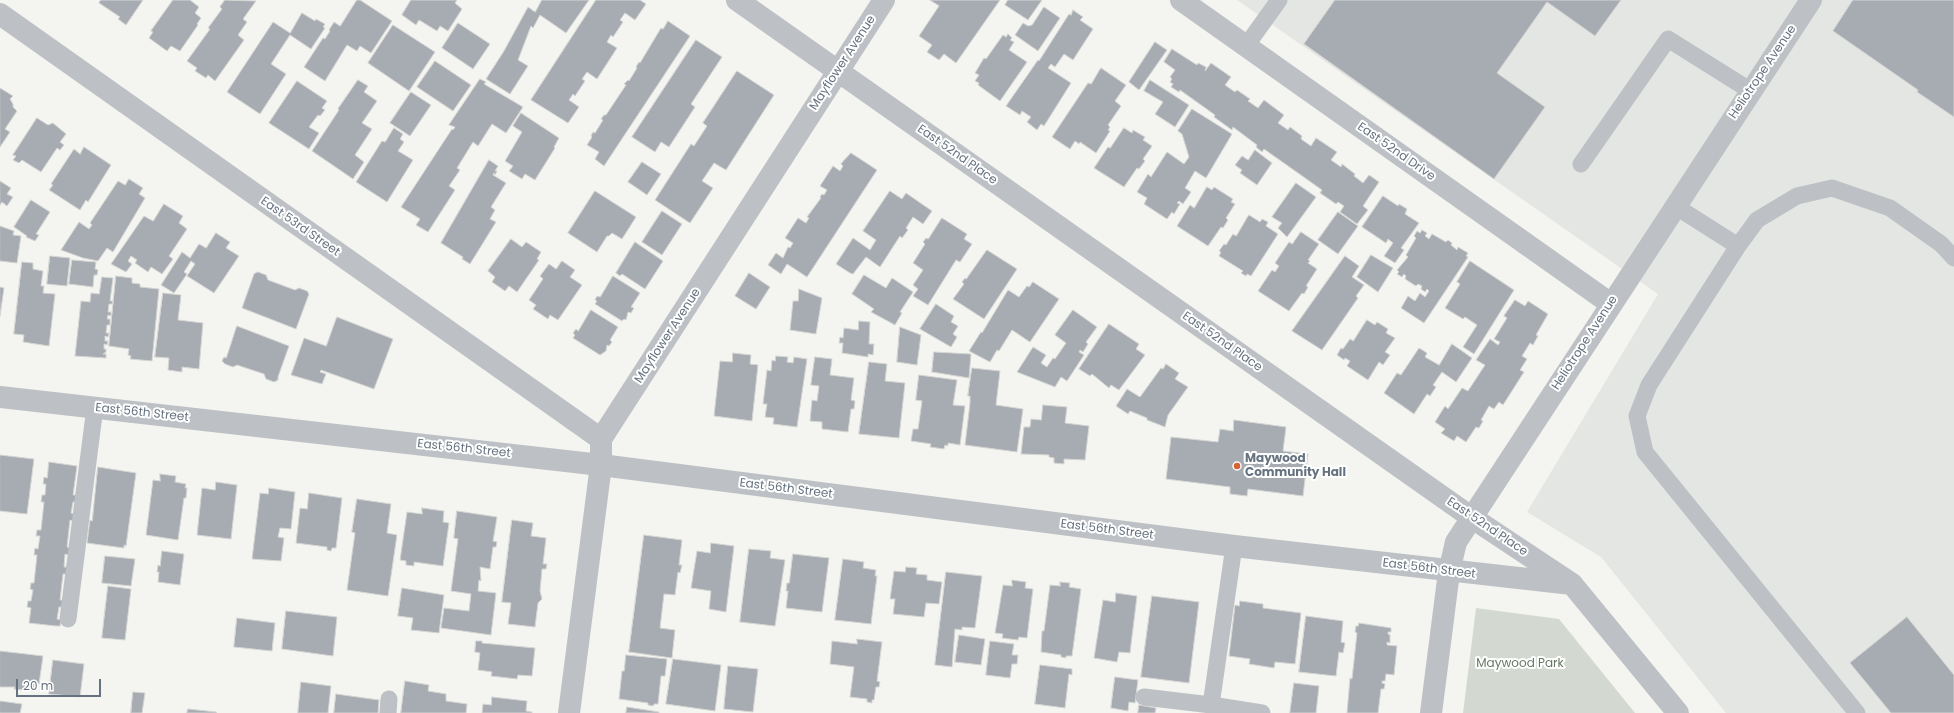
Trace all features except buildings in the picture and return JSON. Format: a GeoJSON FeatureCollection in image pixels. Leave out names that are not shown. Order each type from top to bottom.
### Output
{"type":"FeatureCollection","features":[{"type":"Feature","properties":{"kind":"street","name":"East 52nd Place"},"geometry":{"type":"LineString","coordinates":[[737,0],[1471,517],[1572,584],[1678,713]]}},
{"type":"Feature","properties":{"kind":"street","name":"Mayflower Avenue"},"geometry":{"type":"LineString","coordinates":[[601,439],[884,0]]}},
{"type":"Feature","properties":{"kind":"street","name":"East 52nd Drive"},"geometry":{"type":"LineString","coordinates":[[1181,0],[1611,304]]}},
{"type":"Feature","properties":{"kind":"street","name":"Heliotrope Avenue"},"geometry":{"type":"LineString","coordinates":[[1431,713],[1449,572],[1456,542],[1811,0]]}},
{"type":"Feature","properties":{"kind":"street","name":"East 53rd Street"},"geometry":{"type":"LineString","coordinates":[[0,14],[601,439]]}},
{"type":"Feature","properties":{"kind":"street","name":"East 56th Street"},"geometry":{"type":"LineString","coordinates":[[0,397],[601,465],[1234,546],[1449,572],[1572,584]]}},
{"type":"Feature","properties":{"kind":"street"},"geometry":{"type":"LineString","coordinates":[[569,713],[601,465],[601,439]]}},
{"type":"Feature","properties":{"kind":"lane"},"geometry":{"type":"LineString","coordinates":[[1246,46],[1279,0]]}},
{"type":"Feature","properties":{"kind":"lane"},"geometry":{"type":"LineString","coordinates":[[1581,164],[1668,39],[1751,91]]}},
{"type":"Feature","properties":{"kind":"lane"},"geometry":{"type":"LineString","coordinates":[[1857,713],[1645,452],[1637,416],[1649,385],[1738,246],[1757,220],[1797,196],[1832,188],[1890,208],[1942,244],[1954,258]]}},
{"type":"Feature","properties":{"kind":"lane"},"geometry":{"type":"LineString","coordinates":[[1675,206],[1738,246]]}},
{"type":"Feature","properties":{"kind":"lane"},"geometry":{"type":"LineString","coordinates":[[68,619],[94,407]]}},
{"type":"Feature","properties":{"kind":"lane"},"geometry":{"type":"LineString","coordinates":[[1211,705],[1234,546]]}},
{"type":"Feature","properties":{"kind":"lane"},"geometry":{"type":"LineString","coordinates":[[1144,697],[1262,713]]}},
{"type":"Feature","properties":{"kind":"shaded area"},"geometry":{"type":"Polygon","coordinates":[[[1237,0],[1954,0],[1954,713],[1726,713],[1601,557],[1527,512],[1658,294],[1237,0]]]}},
{"type":"Feature","properties":{"kind":"green space","name":"Maywood Park"},"geometry":{"type":"Polygon","coordinates":[[[1476,608],[1559,619],[1635,713],[1463,713],[1476,608]]]}},
{"type":"Feature","properties":{"kind":"place","name":"Maywood Community Hall"},"geometry":{"type":"Point","coordinates":[1237,466]}}]}
